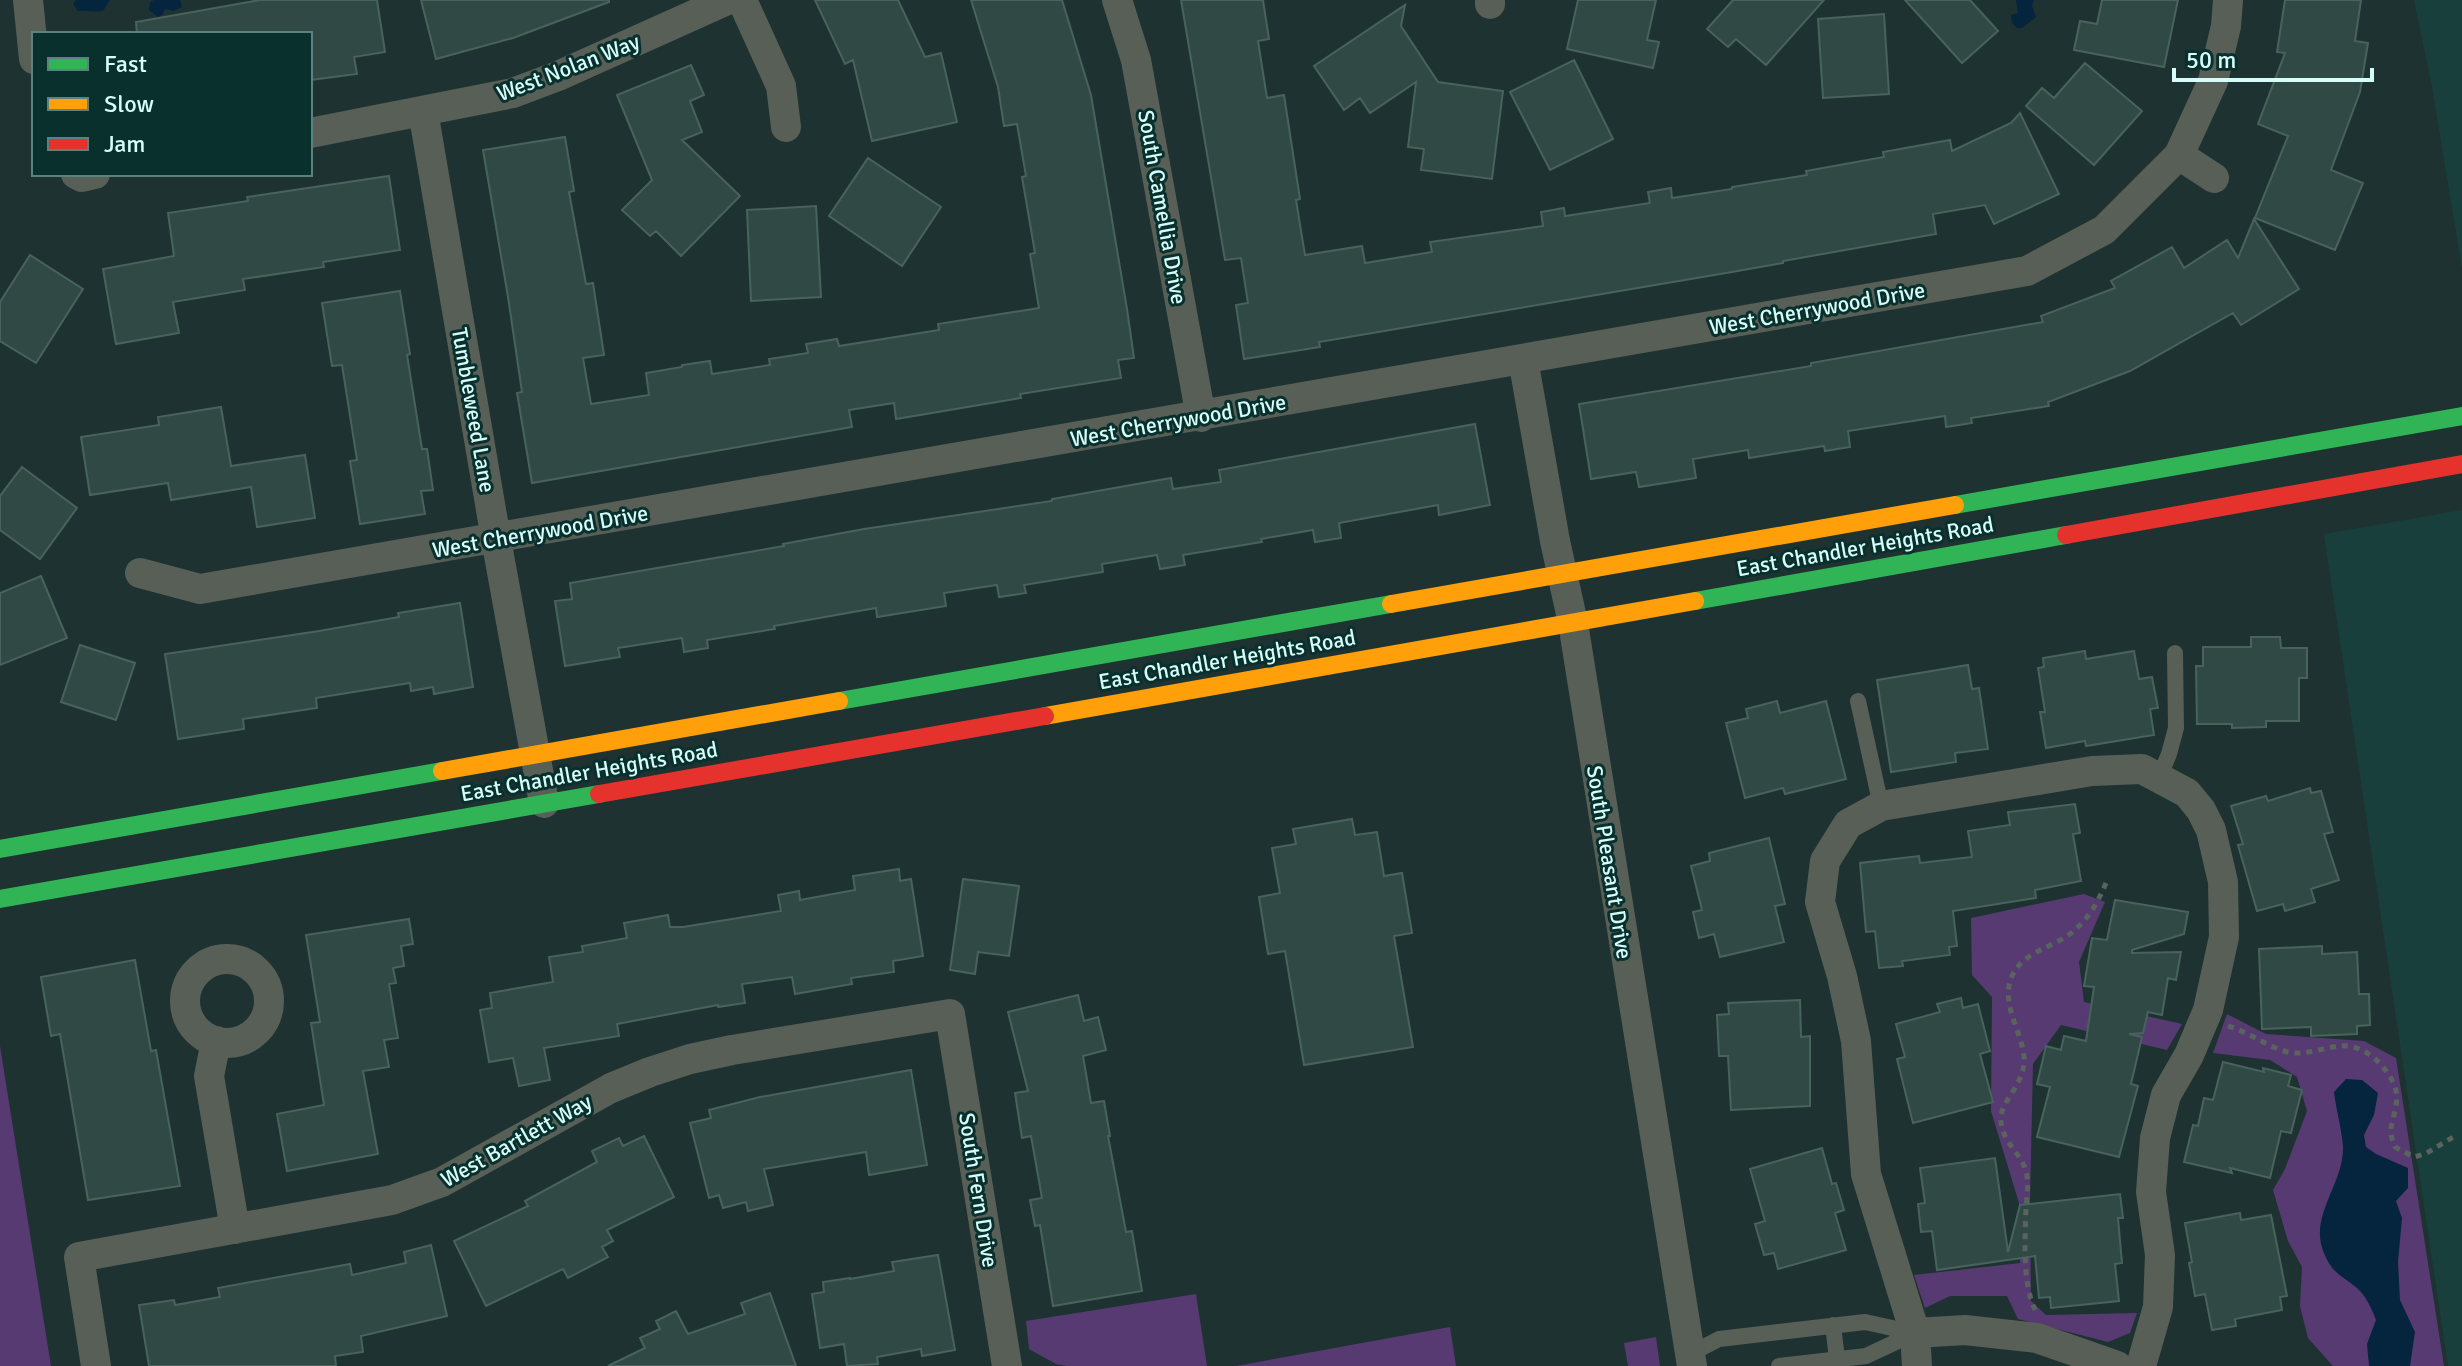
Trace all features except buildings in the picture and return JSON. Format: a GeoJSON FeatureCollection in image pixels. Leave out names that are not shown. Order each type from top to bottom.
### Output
{"type":"FeatureCollection","features":[{"type":"Feature","properties":{"kind":"main road","name":"East Chandler Heights Road"},"geometry":{"type":"LineString","coordinates":[[0,849],[1561,573],[2348,442],[2462,416]]}},
{"type":"Feature","properties":{"kind":"main road","name":"East Chandler Heights Road"},"geometry":{"type":"LineString","coordinates":[[0,899],[1573,623],[2355,477],[2462,464]]}},
{"type":"Feature","properties":{"kind":"street"},"geometry":{"type":"LineString","coordinates":[[28,0],[32,39]]}},
{"type":"Feature","properties":{"kind":"street","name":"West Nolan Way"},"geometry":{"type":"LineString","coordinates":[[312,133],[513,93],[727,0]]}},
{"type":"Feature","properties":{"kind":"street"},"geometry":{"type":"LineString","coordinates":[[742,0],[781,86],[786,127]]}},
{"type":"Feature","properties":{"kind":"street","name":"South Camellia Drive"},"geometry":{"type":"LineString","coordinates":[[1117,0],[1136,60],[1201,417]]}},
{"type":"Feature","properties":{"kind":"street"},"geometry":{"type":"LineString","coordinates":[[2214,178],[2179,155],[2213,81],[2226,26],[2228,0]]}},
{"type":"Feature","properties":{"kind":"street","name":"Tumbleweed Lane"},"geometry":{"type":"LineString","coordinates":[[423,111],[544,803]]}},
{"type":"Feature","properties":{"kind":"street","name":"West Cherrywood Drive"},"geometry":{"type":"LineString","coordinates":[[140,573],[200,589],[2027,271],[2104,230],[2179,155]]}},
{"type":"Feature","properties":{"kind":"street","name":"South Pleasant Drive"},"geometry":{"type":"LineString","coordinates":[[1523,359],[1561,573],[1573,623],[1697,1362]]}},
{"type":"Feature","properties":{"kind":"street"},"geometry":{"type":"LineString","coordinates":[[1917,1366],[1915,1333],[1866,1174],[1856,1041],[1842,976],[1820,902],[1825,861],[1848,824],[1881,806],[2092,771],[2142,769],[2187,793],[2201,810],[2211,830],[2223,882],[2224,937],[2205,1018],[2189,1055],[2166,1095],[2155,1138],[2151,1192],[2160,1255],[2158,1307],[2141,1366]]}},
{"type":"Feature","properties":{"kind":"street","name":"West Bartlett Way"},"geometry":{"type":"LineString","coordinates":[[96,1366],[79,1257],[366,1206],[417,1192],[465,1170],[611,1088],[690,1059],[950,1014]]}},
{"type":"Feature","properties":{"kind":"street","name":"South Fern Drive"},"geometry":{"type":"LineString","coordinates":[[950,1014],[1007,1366]]}},
{"type":"Feature","properties":{"kind":"street"},"geometry":{"type":"LineString","coordinates":[[216,1041],[209,1076],[235,1229]]}},
{"type":"Feature","properties":{"kind":"street"},"geometry":{"type":"LineString","coordinates":[[1915,1333],[1965,1330],[2037,1338],[2117,1366]]}},
{"type":"Feature","properties":{"kind":"lane"},"geometry":{"type":"LineString","coordinates":[[2159,778],[2176,728],[2175,653]]}},
{"type":"Feature","properties":{"kind":"lane"},"geometry":{"type":"LineString","coordinates":[[1858,701],[1881,806]]}},
{"type":"Feature","properties":{"kind":"lane"},"geometry":{"type":"LineString","coordinates":[[1697,1362],[1719,1339],[1865,1322],[1915,1333]]}},
{"type":"Feature","properties":{"kind":"lane"},"geometry":{"type":"LineString","coordinates":[[1833,1325],[1837,1359]]}},
{"type":"Feature","properties":{"kind":"lane"},"geometry":{"type":"LineString","coordinates":[[1779,1366],[1866,1356],[1915,1333]]}},
{"type":"Feature","properties":{"kind":"path"},"geometry":{"type":"LineString","coordinates":[[2037,1338],[2038,1316],[2031,1301],[2027,1270],[2026,1171],[2002,1133],[2001,1114],[2022,1076],[2024,1060],[2021,1040],[2011,1015],[2009,995],[2012,976],[2022,962],[2066,937],[2080,925],[2094,909],[2106,883]]}},
{"type":"Feature","properties":{"kind":"path"},"geometry":{"type":"LineString","coordinates":[[2205,1018],[2246,1031],[2287,1053],[2343,1045],[2367,1053],[2384,1067],[2396,1090],[2396,1113],[2390,1133],[2395,1147],[2414,1157],[2455,1136]]}},
{"type":"Feature","properties":{"kind":"shaded area"},"geometry":{"type":"Polygon","coordinates":[[[2414,0],[2462,0],[2462,268],[2432,87],[2414,0]]]}},
{"type":"Feature","properties":{"kind":"shaded area"},"geometry":{"type":"Polygon","coordinates":[[[2462,510],[2462,1366],[2448,1366],[2324,534],[2462,510]]]}},
{"type":"Feature","properties":{"kind":"shaded area"},"geometry":{"type":"Polygon","coordinates":[[[2084,894],[2105,902],[2079,962],[2084,1002],[2182,1024],[2167,1050],[2061,1025],[2033,1064],[2031,1301],[2046,1315],[2137,1313],[2130,1333],[2108,1342],[2018,1319],[2007,1296],[1950,1296],[1925,1308],[1914,1275],[2020,1263],[2019,1203],[1991,1111],[1992,997],[1972,975],[1971,918],[2084,894]]]}},
{"type":"Feature","properties":{"kind":"shaded area"},"geometry":{"type":"Polygon","coordinates":[[[2227,1014],[2266,1034],[2364,1041],[2396,1058],[2444,1366],[2333,1366],[2308,1338],[2300,1306],[2302,1267],[2288,1241],[2273,1190],[2285,1169],[2307,1111],[2297,1077],[2270,1060],[2213,1053],[2227,1014]]]}},
{"type":"Feature","properties":{"kind":"shaded area"},"geometry":{"type":"Polygon","coordinates":[[[0,1046],[51,1366],[0,1366],[0,1046]]]}},
{"type":"Feature","properties":{"kind":"shaded area"},"geometry":{"type":"Polygon","coordinates":[[[1196,1294],[1207,1366],[1067,1366],[1056,1364],[1029,1349],[1026,1321],[1196,1294]]]}},
{"type":"Feature","properties":{"kind":"shaded area"},"geometry":{"type":"Polygon","coordinates":[[[1450,1327],[1456,1366],[1236,1366],[1450,1327]]]}},
{"type":"Feature","properties":{"kind":"shaded area"},"geometry":{"type":"Polygon","coordinates":[[[1656,1337],[1660,1366],[1628,1366],[1624,1343],[1656,1337]]]}},
{"type":"Feature","properties":{"kind":"water"},"geometry":{"type":"Polygon","coordinates":[[[76,0],[110,0],[103,11],[78,11],[73,4],[76,0]]]}},
{"type":"Feature","properties":{"kind":"water"},"geometry":{"type":"Polygon","coordinates":[[[180,0],[182,7],[173,11],[165,9],[158,17],[149,10],[150,2],[180,0]]]}},
{"type":"Feature","properties":{"kind":"water"},"geometry":{"type":"Polygon","coordinates":[[[2016,0],[2034,0],[2032,6],[2036,17],[2022,28],[2012,23],[2011,15],[2018,13],[2016,0]]]}},
{"type":"Feature","properties":{"kind":"water"},"geometry":{"type":"Polygon","coordinates":[[[2346,1079],[2362,1080],[2378,1093],[2374,1115],[2364,1135],[2366,1147],[2408,1168],[2408,1188],[2396,1201],[2402,1218],[2398,1262],[2400,1300],[2415,1332],[2410,1366],[2369,1366],[2367,1344],[2376,1320],[2360,1291],[2331,1266],[2320,1240],[2323,1213],[2342,1161],[2343,1147],[2334,1092],[2346,1079]]]}},
{"type":"Feature","properties":{"kind":"traffic: fast"},"geometry":{"type":"LineString","coordinates":[[1955,505],[2462,416]]}},
{"type":"Feature","properties":{"kind":"traffic: fast"},"geometry":{"type":"LineString","coordinates":[[1695,601],[2066,535]]}},
{"type":"Feature","properties":{"kind":"traffic: fast"},"geometry":{"type":"LineString","coordinates":[[839,701],[1391,604]]}},
{"type":"Feature","properties":{"kind":"traffic: fast"},"geometry":{"type":"LineString","coordinates":[[0,849],[442,771]]}},
{"type":"Feature","properties":{"kind":"traffic: fast"},"geometry":{"type":"LineString","coordinates":[[0,899],[599,794]]}},
{"type":"Feature","properties":{"kind":"traffic: slow"},"geometry":{"type":"LineString","coordinates":[[1391,604],[1955,505]]}},
{"type":"Feature","properties":{"kind":"traffic: slow"},"geometry":{"type":"LineString","coordinates":[[1045,716],[1695,601]]}},
{"type":"Feature","properties":{"kind":"traffic: slow"},"geometry":{"type":"LineString","coordinates":[[442,771],[839,701]]}},
{"type":"Feature","properties":{"kind":"traffic: jam"},"geometry":{"type":"LineString","coordinates":[[2066,535],[2462,464]]}},
{"type":"Feature","properties":{"kind":"traffic: jam"},"geometry":{"type":"LineString","coordinates":[[599,794],[1045,716]]}}]}
